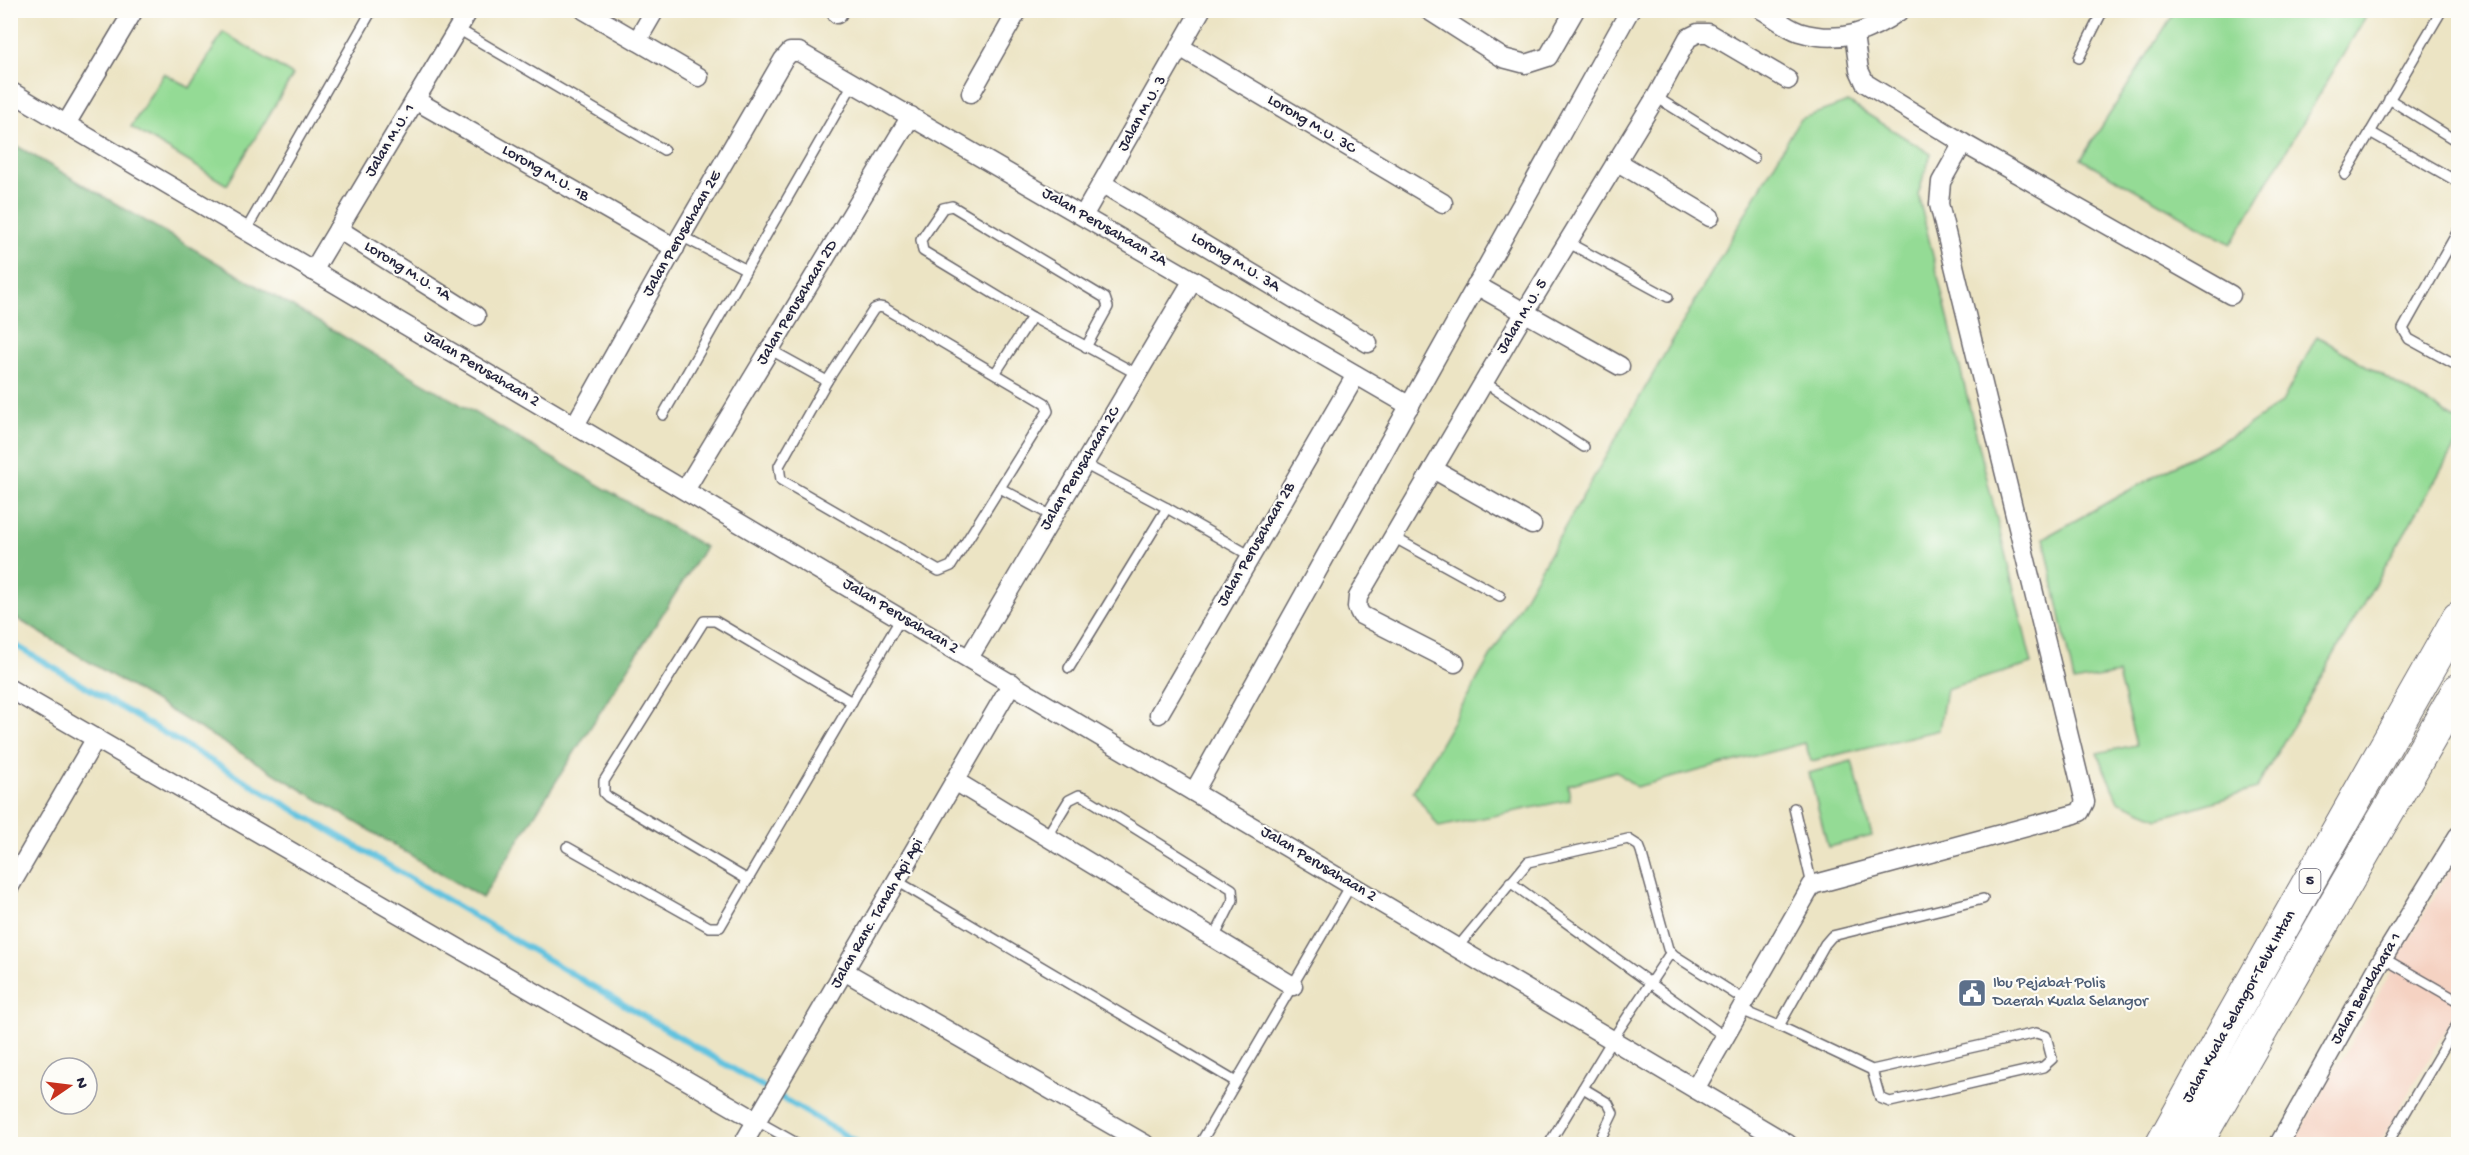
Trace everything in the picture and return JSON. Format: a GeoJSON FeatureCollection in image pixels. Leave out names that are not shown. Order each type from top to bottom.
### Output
{"type":"FeatureCollection","features":[{"type":"Feature","properties":{"kind":"highway","name":"Jalan Kuala Selangor-Teluk Intan"},"geometry":{"type":"LineString","coordinates":[[2160,1144],[2181,1112],[2226,1028],[2458,618]]}},
{"type":"Feature","properties":{"kind":"highway","name":"Jalan Kuala Selangor-Teluk Intan"},"geometry":{"type":"LineString","coordinates":[[2196,1144],[2458,690]]}},
{"type":"Feature","properties":{"kind":"highway"},"geometry":{"type":"LineString","coordinates":[[2222,1144],[2238,1074]]}},
{"type":"Feature","properties":{"kind":"street"},"geometry":{"type":"LineString","coordinates":[[66,124],[134,10]]}},
{"type":"Feature","properties":{"kind":"street","name":"Jalan M.U. 1"},"geometry":{"type":"LineString","coordinates":[[313,271],[469,10]]}},
{"type":"Feature","properties":{"kind":"street"},"geometry":{"type":"LineString","coordinates":[[584,10],[699,77]]}},
{"type":"Feature","properties":{"kind":"street"},"geometry":{"type":"LineString","coordinates":[[637,41],[655,10]]}},
{"type":"Feature","properties":{"kind":"street"},"geometry":{"type":"LineString","coordinates":[[970,93],[1018,10]]}},
{"type":"Feature","properties":{"kind":"street","name":"Jalan M.U. 3"},"geometry":{"type":"LineString","coordinates":[[1083,216],[1201,10]]}},
{"type":"Feature","properties":{"kind":"street"},"geometry":{"type":"LineString","coordinates":[[1428,10],[1503,58],[1526,64],[1548,57],[1575,10]]}},
{"type":"Feature","properties":{"kind":"street"},"geometry":{"type":"LineString","coordinates":[[1194,792],[1630,10]]}},
{"type":"Feature","properties":{"kind":"street"},"geometry":{"type":"LineString","coordinates":[[1762,10],[1797,32],[1823,36],[1854,35],[1880,25],[1901,10]]}},
{"type":"Feature","properties":{"kind":"street","name":"Jalan M.U. 5"},"geometry":{"type":"LineString","coordinates":[[1455,663],[1361,615],[1357,607],[1358,597],[1395,538],[1525,312],[1656,97],[1688,38],[1698,33],[1708,33],[1788,80]]}},
{"type":"Feature","properties":{"kind":"street"},"geometry":{"type":"LineString","coordinates":[[1854,35],[1859,70],[1865,83],[1963,143],[2231,296]]}},
{"type":"Feature","properties":{"kind":"street","name":"Lorong M.U. 3C"},"geometry":{"type":"LineString","coordinates":[[1180,48],[1443,203]]}},
{"type":"Feature","properties":{"kind":"street","name":"Jalan Perusahaan 2E"},"geometry":{"type":"LineString","coordinates":[[575,425],[783,60],[790,52],[799,52]]}},
{"type":"Feature","properties":{"kind":"street","name":"Jalan Perusahaan 2A"},"geometry":{"type":"LineString","coordinates":[[799,52],[1410,406]]}},
{"type":"Feature","properties":{"kind":"street","name":"Jalan Perusahaan 2"},"geometry":{"type":"LineString","coordinates":[[10,92],[1788,1144]]}},
{"type":"Feature","properties":{"kind":"street","name":"Lorong M.U. 1B"},"geometry":{"type":"LineString","coordinates":[[415,100],[678,242]]}},
{"type":"Feature","properties":{"kind":"street","name":"Jalan Perusahaan 2D"},"geometry":{"type":"LineString","coordinates":[[685,490],[911,116]]}},
{"type":"Feature","properties":{"kind":"street"},"geometry":{"type":"LineString","coordinates":[[1695,1089],[1812,885],[2075,814],[2080,812],[2085,802],[1940,204],[1941,182],[1963,143]]}},
{"type":"Feature","properties":{"kind":"street"},"geometry":{"type":"LineString","coordinates":[[1616,161],[1710,217]]}},
{"type":"Feature","properties":{"kind":"street","name":"Lorong M.U. 3A"},"geometry":{"type":"LineString","coordinates":[[1103,184],[1368,343]]}},
{"type":"Feature","properties":{"kind":"street","name":"Lorong M.U. 1A"},"geometry":{"type":"LineString","coordinates":[[339,229],[476,316]]}},
{"type":"Feature","properties":{"kind":"street","name":"Jalan Perusahaan 2C"},"geometry":{"type":"LineString","coordinates":[[969,658],[1193,280]]}},
{"type":"Feature","properties":{"kind":"street"},"geometry":{"type":"LineString","coordinates":[[1476,285],[1620,366]]}},
{"type":"Feature","properties":{"kind":"street","name":"Jalan Perusahaan 2B"},"geometry":{"type":"LineString","coordinates":[[1159,714],[1356,375]]}},
{"type":"Feature","properties":{"kind":"street"},"geometry":{"type":"LineString","coordinates":[[1433,469],[1532,525]]}},
{"type":"Feature","properties":{"kind":"street","name":"Jalan Ranc. Tanah Api Api"},"geometry":{"type":"LineString","coordinates":[[743,1144],[1012,683]]}},
{"type":"Feature","properties":{"kind":"street"},"geometry":{"type":"LineString","coordinates":[[10,689],[761,1113]]}},
{"type":"Feature","properties":{"kind":"street"},"geometry":{"type":"LineString","coordinates":[[10,886],[96,738]]}},
{"type":"Feature","properties":{"kind":"street"},"geometry":{"type":"LineString","coordinates":[[955,781],[1293,986]]}},
{"type":"Feature","properties":{"kind":"street","name":"Jalan Bendahara 1"},"geometry":{"type":"LineString","coordinates":[[2279,1144],[2383,958],[2458,836]]}},
{"type":"Feature","properties":{"kind":"street"},"geometry":{"type":"LineString","coordinates":[[844,971],[1145,1144]]}},
{"type":"Feature","properties":{"kind":"lane"},"geometry":{"type":"LineString","coordinates":[[246,231],[372,10]]}},
{"type":"Feature","properties":{"kind":"lane"},"geometry":{"type":"LineString","coordinates":[[2079,58],[2103,10]]}},
{"type":"Feature","properties":{"kind":"lane"},"geometry":{"type":"LineString","coordinates":[[2345,175],[2442,10]]}},
{"type":"Feature","properties":{"kind":"lane"},"geometry":{"type":"LineString","coordinates":[[458,29],[664,150]]}},
{"type":"Feature","properties":{"kind":"lane"},"geometry":{"type":"LineString","coordinates":[[663,415],[854,82]]}},
{"type":"Feature","properties":{"kind":"lane"},"geometry":{"type":"LineString","coordinates":[[1656,97],[1754,158]]}},
{"type":"Feature","properties":{"kind":"lane"},"geometry":{"type":"LineString","coordinates":[[2389,99],[2458,141]]}},
{"type":"Feature","properties":{"kind":"lane"},"geometry":{"type":"LineString","coordinates":[[2370,132],[2458,182]]}},
{"type":"Feature","properties":{"kind":"lane"},"geometry":{"type":"LineString","coordinates":[[1086,346],[1108,307],[1104,298],[952,206],[943,208],[921,240],[923,251],[1032,317],[1137,374]]}},
{"type":"Feature","properties":{"kind":"lane"},"geometry":{"type":"LineString","coordinates":[[2458,231],[2403,329],[2409,339],[2458,366]]}},
{"type":"Feature","properties":{"kind":"lane"},"geometry":{"type":"LineString","coordinates":[[678,242],[745,269]]}},
{"type":"Feature","properties":{"kind":"lane"},"geometry":{"type":"LineString","coordinates":[[1567,242],[1668,297]]}},
{"type":"Feature","properties":{"kind":"lane"},"geometry":{"type":"LineString","coordinates":[[879,307],[996,372],[1045,403],[1048,411],[951,566],[939,571],[781,480],[779,466],[827,381],[874,309],[879,307]]}},
{"type":"Feature","properties":{"kind":"lane"},"geometry":{"type":"LineString","coordinates":[[996,372],[1032,317]]}},
{"type":"Feature","properties":{"kind":"lane"},"geometry":{"type":"LineString","coordinates":[[770,349],[827,381]]}},
{"type":"Feature","properties":{"kind":"lane"},"geometry":{"type":"LineString","coordinates":[[1484,382],[1584,447]]}},
{"type":"Feature","properties":{"kind":"lane"},"geometry":{"type":"LineString","coordinates":[[1084,464],[1251,556]]}},
{"type":"Feature","properties":{"kind":"lane"},"geometry":{"type":"LineString","coordinates":[[1000,488],[1052,516]]}},
{"type":"Feature","properties":{"kind":"lane"},"geometry":{"type":"LineString","coordinates":[[1069,668],[1167,508]]}},
{"type":"Feature","properties":{"kind":"lane"},"geometry":{"type":"LineString","coordinates":[[1395,538],[1500,596]]}},
{"type":"Feature","properties":{"kind":"lane"},"geometry":{"type":"LineString","coordinates":[[567,847],[714,928],[720,927],[901,618]]}},
{"type":"Feature","properties":{"kind":"lane"},"geometry":{"type":"LineString","coordinates":[[748,880],[608,797],[603,787],[604,781],[704,621],[716,621],[852,702]]}},
{"type":"Feature","properties":{"kind":"lane"},"geometry":{"type":"LineString","coordinates":[[1047,836],[1069,801],[1079,795],[1085,797],[1232,889],[1233,900],[1214,938]]}},
{"type":"Feature","properties":{"kind":"lane"},"geometry":{"type":"LineString","coordinates":[[1794,808],[1812,885]]}},
{"type":"Feature","properties":{"kind":"lane"},"geometry":{"type":"LineString","coordinates":[[1456,948],[1525,864],[1621,839],[1634,841],[1641,851],[1667,945],[1671,952],[1743,1006],[1779,1026],[1872,1070],[2036,1033],[2046,1036],[2052,1053],[2052,1059],[2043,1067],[1890,1102],[1880,1098],[1872,1070]]}},
{"type":"Feature","properties":{"kind":"lane"},"geometry":{"type":"LineString","coordinates":[[897,881],[1236,1082]]}},
{"type":"Feature","properties":{"kind":"lane"},"geometry":{"type":"LineString","coordinates":[[1510,882],[1725,1037]]}},
{"type":"Feature","properties":{"kind":"lane"},"geometry":{"type":"LineString","coordinates":[[1200,1144],[1351,885]]}},
{"type":"Feature","properties":{"kind":"lane"},"geometry":{"type":"LineString","coordinates":[[1779,1026],[1825,944],[1832,936],[1983,899]]}},
{"type":"Feature","properties":{"kind":"lane"},"geometry":{"type":"LineString","coordinates":[[1549,1144],[1612,1040],[1671,952]]}},
{"type":"Feature","properties":{"kind":"lane"},"geometry":{"type":"LineString","coordinates":[[2383,958],[2458,1001]]}},
{"type":"Feature","properties":{"kind":"lane"},"geometry":{"type":"LineString","coordinates":[[2387,1144],[2458,1023]]}},
{"type":"Feature","properties":{"kind":"lane"},"geometry":{"type":"LineString","coordinates":[[1583,1088],[1608,1103],[1613,1113],[1598,1144]]}},
{"type":"Feature","properties":{"kind":"lane"},"geometry":{"type":"LineString","coordinates":[[761,1113],[798,1144]]}},
{"type":"Feature","properties":{"kind":"shaded area"},"geometry":{"type":"Polygon","coordinates":[[[2458,854],[2458,1008],[2379,1144],[2293,1144],[2458,854]]]}},
{"type":"Feature","properties":{"kind":"green space"},"geometry":{"type":"Polygon","coordinates":[[[2176,10],[2369,11],[2231,244],[2081,159],[2176,10]]]}},
{"type":"Feature","properties":{"kind":"green space"},"geometry":{"type":"Polygon","coordinates":[[[223,32],[293,75],[227,185],[131,127],[164,73],[190,88],[223,32]]]}},
{"type":"Feature","properties":{"kind":"green space"},"geometry":{"type":"Polygon","coordinates":[[[1848,102],[1931,154],[1918,194],[2032,664],[1946,689],[1939,730],[1811,761],[1805,743],[1636,787],[1616,771],[1568,785],[1570,800],[1439,827],[1413,791],[1800,119],[1848,102]]]}},
{"type":"Feature","properties":{"kind":"green space"},"geometry":{"type":"Polygon","coordinates":[[[10,142],[705,547],[482,898],[11,615],[10,142]]]}},
{"type":"Feature","properties":{"kind":"green space"},"geometry":{"type":"Polygon","coordinates":[[[2317,336],[2458,421],[2458,441],[2256,789],[2159,818],[2118,801],[2097,753],[2136,745],[2118,674],[2074,682],[2044,538],[2236,433],[2282,402],[2317,336]]]}},
{"type":"Feature","properties":{"kind":"green space"},"geometry":{"type":"Polygon","coordinates":[[[1852,761],[1872,836],[1828,847],[1809,773],[1852,761]]]}},
{"type":"Feature","properties":{"kind":"waterway"},"geometry":{"type":"LineString","coordinates":[[10,642],[860,1144]]}},
{"type":"Feature","properties":{"kind":"place","name":"Ibu Pejabat Polis Daerah Kuala Selangor"},"geometry":{"type":"Point","coordinates":[1972,993]}}]}
